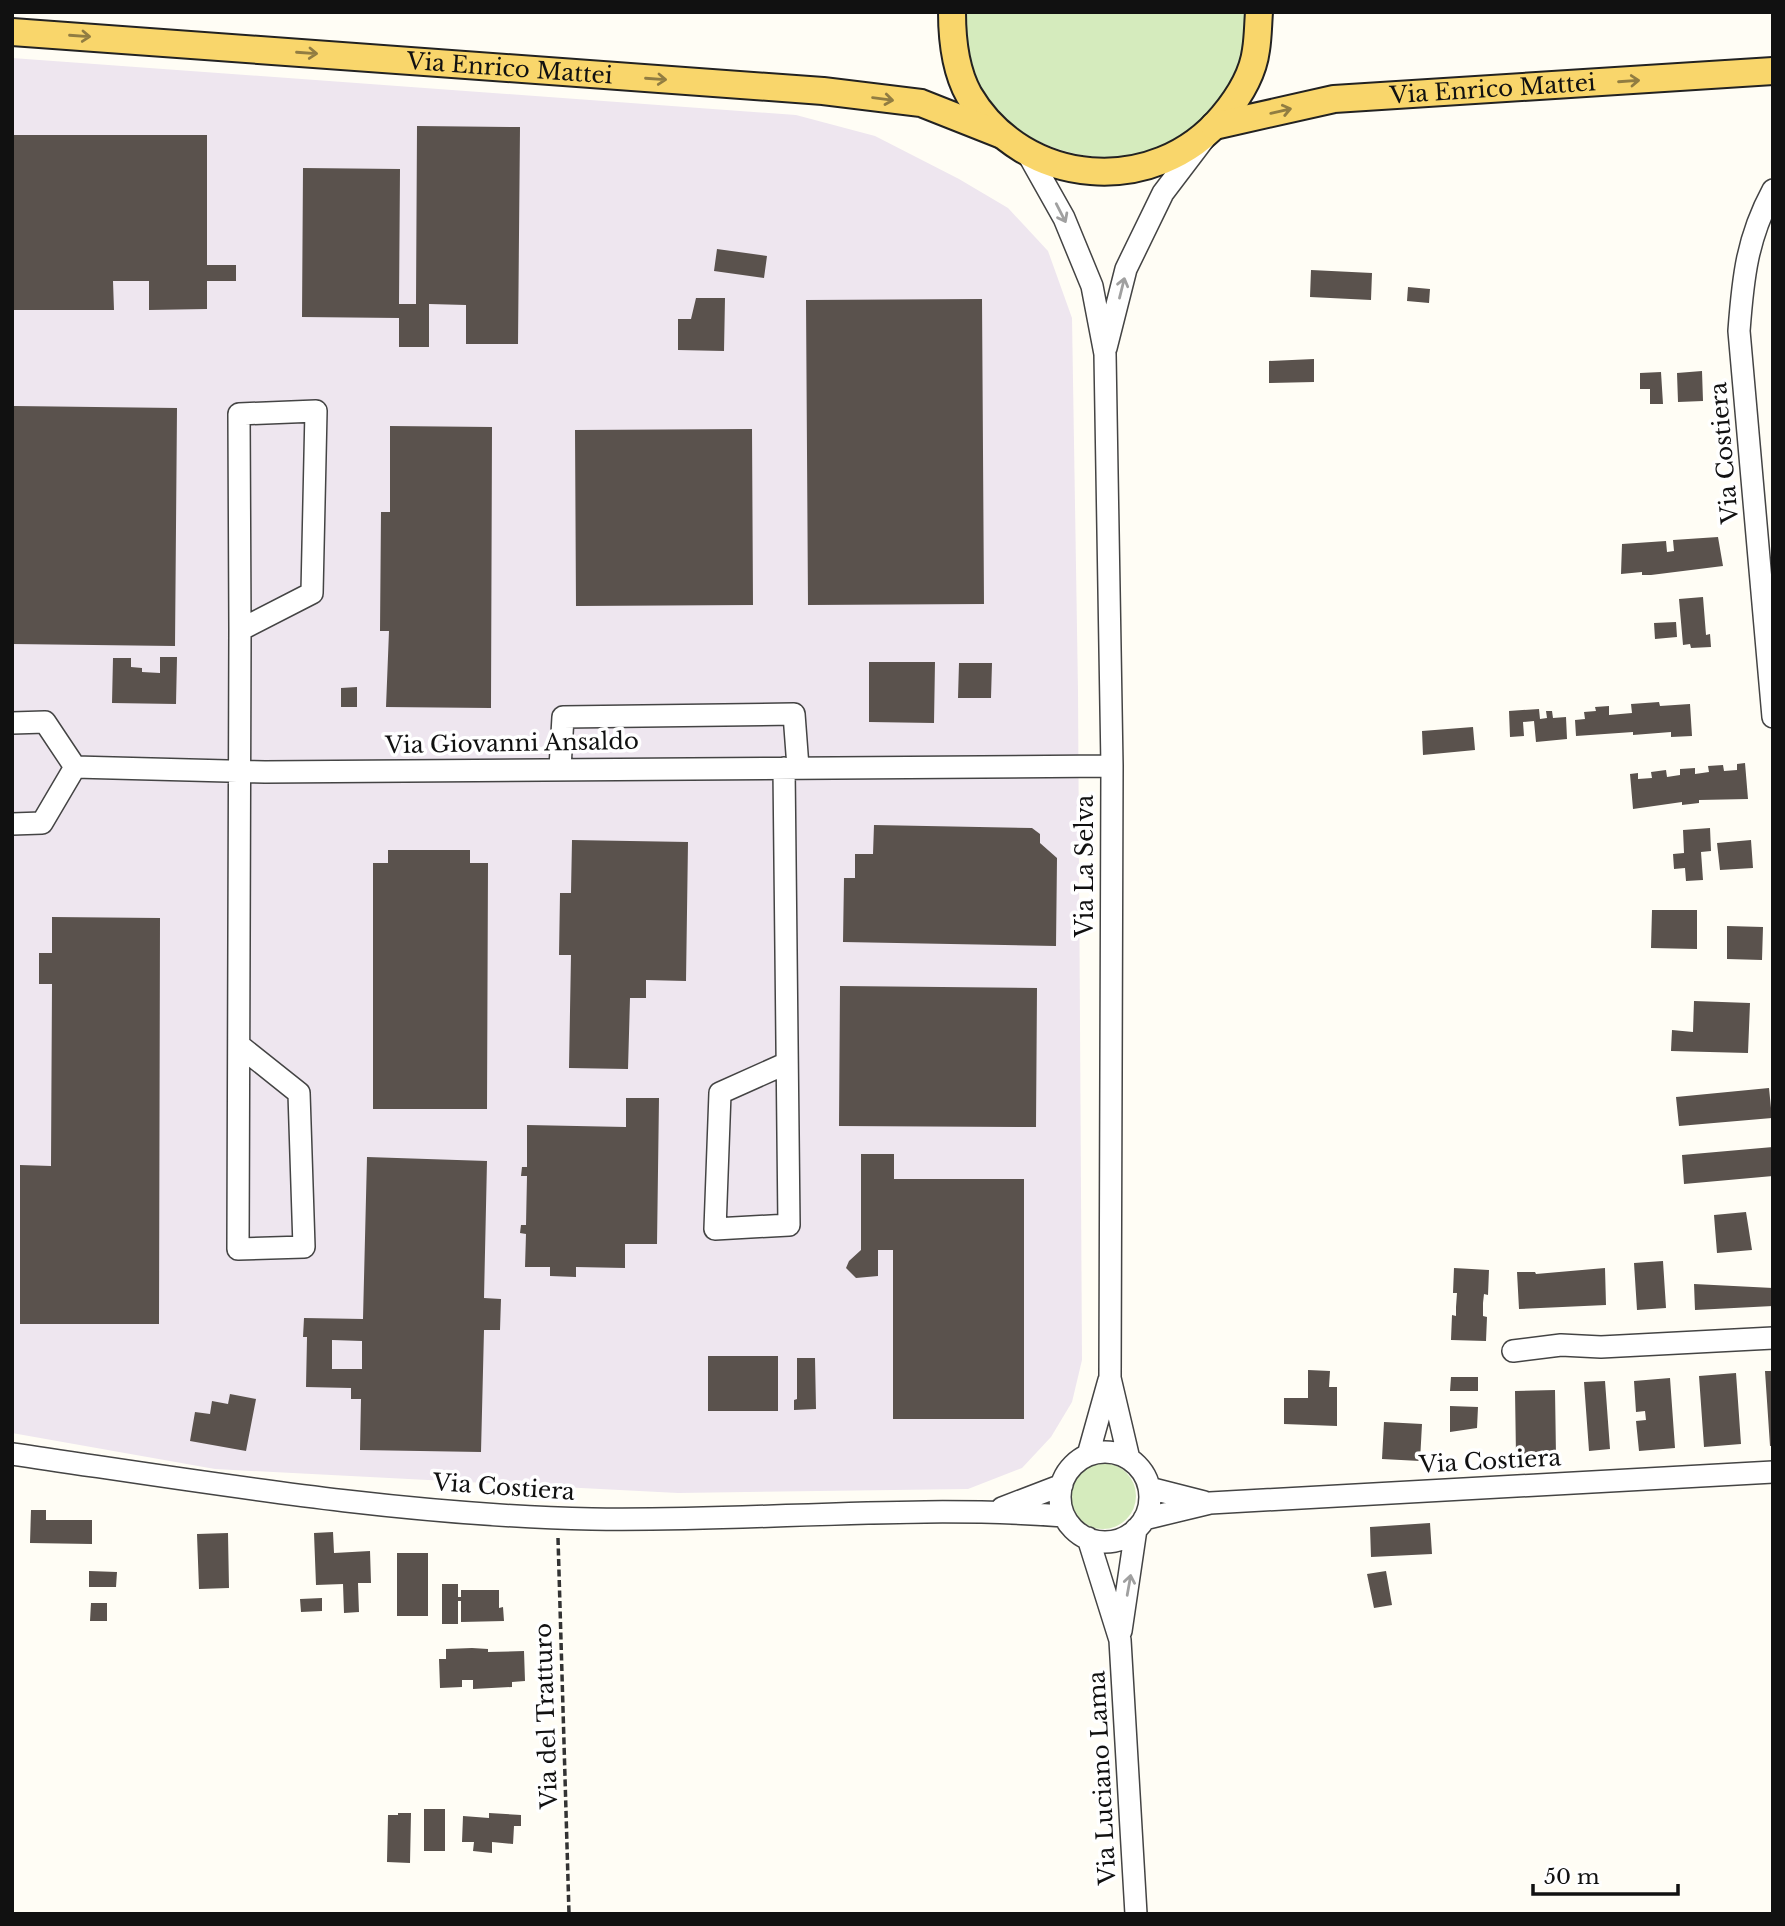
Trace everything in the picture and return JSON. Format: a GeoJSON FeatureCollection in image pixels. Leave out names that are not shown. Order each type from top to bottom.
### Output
{"type":"FeatureCollection","features":[{"type":"Feature","properties":{"kind":"main road"},"geometry":{"type":"LineString","coordinates":[[952,12],[952,45],[969,94],[1002,135],[1028,154],[1073,171],[1121,173],[1167,161],[1211,131],[1238,97],[1256,52],[1259,12]]}},
{"type":"Feature","properties":{"kind":"main road","name":"Via Enrico Mattei"},"geometry":{"type":"LineString","coordinates":[[12,32],[823,91],[921,103],[1002,135]]}},
{"type":"Feature","properties":{"kind":"main road","name":"Via Enrico Mattei"},"geometry":{"type":"LineString","coordinates":[[1211,131],[1334,99],[1768,75]]}},
{"type":"Feature","properties":{"kind":"street","name":"Via La Selva"},"geometry":{"type":"LineString","coordinates":[[1105,354],[1126,270],[1163,193],[1211,131]]}},
{"type":"Feature","properties":{"kind":"street","name":"Via La Selva"},"geometry":{"type":"LineString","coordinates":[[1028,154],[1064,219],[1092,286],[1105,354],[1112,766],[1110,1378],[1129,1459]]}},
{"type":"Feature","properties":{"kind":"street","name":"Via Costiera"},"geometry":{"type":"LineString","coordinates":[[1773,190],[1761,212],[1743,269],[1739,331],[1773,717]]}},
{"type":"Feature","properties":{"kind":"street"},"geometry":{"type":"LineString","coordinates":[[240,630],[312,593],[316,411],[239,414],[240,630],[242,772],[238,1249],[304,1247],[299,1093],[240,1046]]}},
{"type":"Feature","properties":{"kind":"street"},"geometry":{"type":"LineString","coordinates":[[560,768],[563,717],[794,714],[787,1063],[789,1225],[716,1229],[720,1093],[787,1063]]}},
{"type":"Feature","properties":{"kind":"street"},"geometry":{"type":"LineString","coordinates":[[12,723],[45,722],[75,767],[42,823],[12,824]]}},
{"type":"Feature","properties":{"kind":"street","name":"Via Giovanni Ansaldo"},"geometry":{"type":"LineString","coordinates":[[75,767],[242,772],[1112,766]]}},
{"type":"Feature","properties":{"kind":"street"},"geometry":{"type":"LineString","coordinates":[[1513,1351],[1561,1345],[1601,1347],[1773,1338]]}},
{"type":"Feature","properties":{"kind":"street","name":"Via La Selva"},"geometry":{"type":"LineString","coordinates":[[1088,1455],[1110,1378]]}},
{"type":"Feature","properties":{"kind":"street"},"geometry":{"type":"LineString","coordinates":[[1116,1453],[1129,1459],[1138,1466],[1149,1488],[1148,1510],[1140,1524],[1113,1541],[1088,1538],[1078,1533],[1064,1516],[1060,1495],[1067,1472],[1088,1455],[1116,1453]]}},
{"type":"Feature","properties":{"kind":"street","name":"Via Costiera"},"geometry":{"type":"LineString","coordinates":[[12,1454],[351,1503],[557,1517],[592,1519],[995,1511],[1064,1516]]}},
{"type":"Feature","properties":{"kind":"street","name":"Via Costiera"},"geometry":{"type":"LineString","coordinates":[[1140,1524],[1210,1503],[1773,1472]]}},
{"type":"Feature","properties":{"kind":"street","name":"Via Costiera"},"geometry":{"type":"LineString","coordinates":[[995,1511],[1062,1485]]}},
{"type":"Feature","properties":{"kind":"street","name":"Via Costiera"},"geometry":{"type":"LineString","coordinates":[[1149,1488],[1210,1503]]}},
{"type":"Feature","properties":{"kind":"street","name":"Via Luciano Lama"},"geometry":{"type":"LineString","coordinates":[[1136,1914],[1120,1640],[1140,1524]]}},
{"type":"Feature","properties":{"kind":"street","name":"Via Luciano Lama"},"geometry":{"type":"LineString","coordinates":[[1088,1538],[1120,1640]]}},
{"type":"Feature","properties":{"kind":"path","name":"Via del Tratturo"},"geometry":{"type":"LineString","coordinates":[[557,1517],[569,1914]]}},
{"type":"Feature","properties":{"kind":"shaded area"},"geometry":{"type":"Polygon","coordinates":[[[12,58],[796,115],[875,136],[959,179],[1008,208],[1048,251],[1072,318],[1078,691],[1082,1360],[1072,1402],[1051,1437],[1022,1468],[968,1489],[678,1493],[215,1469],[12,1433],[12,58]]]}},
{"type":"Feature","properties":{"kind":"green space"},"geometry":{"type":"Polygon","coordinates":[[[966,12],[1244,12],[1244,41],[1219,102],[1182,137],[1136,154],[1086,156],[1039,141],[999,112],[973,69],[966,12]]]}},
{"type":"Feature","properties":{"kind":"green space"},"geometry":{"type":"Polygon","coordinates":[[[1103,1463],[1116,1466],[1126,1473],[1133,1483],[1136,1496],[1133,1509],[1126,1519],[1116,1526],[1103,1529],[1090,1526],[1080,1519],[1073,1509],[1070,1496],[1073,1483],[1080,1473],[1090,1466],[1103,1463]]]}},
{"type":"Feature","properties":{"kind":"building"},"geometry":{"type":"Polygon","coordinates":[[[417,126],[520,127],[518,344],[466,344],[466,305],[429,304],[429,347],[399,347],[399,318],[302,317],[303,168],[400,169],[399,304],[416,304],[417,126]]]}},
{"type":"Feature","properties":{"kind":"building"},"geometry":{"type":"Polygon","coordinates":[[[12,135],[207,135],[207,265],[236,265],[236,281],[207,281],[207,309],[149,310],[149,281],[113,281],[114,310],[12,310],[12,135]]]}},
{"type":"Feature","properties":{"kind":"building"},"geometry":{"type":"Polygon","coordinates":[[[717,249],[767,256],[764,278],[714,271],[717,249]]]}},
{"type":"Feature","properties":{"kind":"building"},"geometry":{"type":"Polygon","coordinates":[[[1311,270],[1372,273],[1371,300],[1310,297],[1311,270]]]}},
{"type":"Feature","properties":{"kind":"building"},"geometry":{"type":"Polygon","coordinates":[[[1408,287],[1430,289],[1429,303],[1407,301],[1408,287]]]}},
{"type":"Feature","properties":{"kind":"building"},"geometry":{"type":"Polygon","coordinates":[[[696,298],[725,298],[724,351],[678,350],[678,319],[691,319],[696,298]]]}},
{"type":"Feature","properties":{"kind":"building"},"geometry":{"type":"Polygon","coordinates":[[[982,299],[984,604],[808,605],[806,300],[982,299]]]}},
{"type":"Feature","properties":{"kind":"building"},"geometry":{"type":"Polygon","coordinates":[[[1314,359],[1314,382],[1269,383],[1269,361],[1314,359]]]}},
{"type":"Feature","properties":{"kind":"building"},"geometry":{"type":"Polygon","coordinates":[[[1702,371],[1703,401],[1678,402],[1677,373],[1702,371]]]}},
{"type":"Feature","properties":{"kind":"building"},"geometry":{"type":"Polygon","coordinates":[[[1661,372],[1663,404],[1650,404],[1650,389],[1640,389],[1640,373],[1661,372]]]}},
{"type":"Feature","properties":{"kind":"building"},"geometry":{"type":"Polygon","coordinates":[[[14,406],[177,408],[175,646],[12,644],[14,406]]]}},
{"type":"Feature","properties":{"kind":"building"},"geometry":{"type":"Polygon","coordinates":[[[390,426],[492,427],[491,708],[386,707],[389,631],[380,631],[381,512],[390,512],[390,426]]]}},
{"type":"Feature","properties":{"kind":"building"},"geometry":{"type":"Polygon","coordinates":[[[752,429],[753,605],[576,606],[575,430],[752,429]]]}},
{"type":"Feature","properties":{"kind":"building"},"geometry":{"type":"Polygon","coordinates":[[[1718,537],[1723,566],[1651,575],[1642,575],[1642,572],[1621,574],[1622,544],[1666,541],[1667,552],[1674,551],[1673,540],[1718,537]]]}},
{"type":"Feature","properties":{"kind":"building"},"geometry":{"type":"Polygon","coordinates":[[[1703,597],[1706,635],[1710,634],[1711,647],[1691,648],[1690,644],[1683,645],[1679,599],[1703,597]]]}},
{"type":"Feature","properties":{"kind":"building"},"geometry":{"type":"Polygon","coordinates":[[[1676,622],[1677,637],[1655,639],[1654,623],[1676,622]]]}},
{"type":"Feature","properties":{"kind":"building"},"geometry":{"type":"Polygon","coordinates":[[[160,657],[177,657],[176,704],[112,703],[113,658],[131,658],[131,667],[142,668],[142,672],[160,673],[160,657]]]}},
{"type":"Feature","properties":{"kind":"building"},"geometry":{"type":"Polygon","coordinates":[[[869,662],[935,662],[934,723],[869,722],[869,662]]]}},
{"type":"Feature","properties":{"kind":"building"},"geometry":{"type":"Polygon","coordinates":[[[959,663],[992,663],[991,698],[958,698],[959,663]]]}},
{"type":"Feature","properties":{"kind":"building"},"geometry":{"type":"Polygon","coordinates":[[[357,687],[357,707],[341,707],[341,688],[357,687]]]}},
{"type":"Feature","properties":{"kind":"building"},"geometry":{"type":"Polygon","coordinates":[[[1659,702],[1660,706],[1690,704],[1692,736],[1671,737],[1671,732],[1633,735],[1633,732],[1576,736],[1575,720],[1585,719],[1584,712],[1596,711],[1595,707],[1609,706],[1609,715],[1632,713],[1631,704],[1659,702]]]}},
{"type":"Feature","properties":{"kind":"building"},"geometry":{"type":"Polygon","coordinates":[[[1539,709],[1540,719],[1547,718],[1546,711],[1552,711],[1553,718],[1566,717],[1567,739],[1536,742],[1534,721],[1523,722],[1524,736],[1510,737],[1509,711],[1539,709]]]}},
{"type":"Feature","properties":{"kind":"building"},"geometry":{"type":"Polygon","coordinates":[[[1473,727],[1475,750],[1423,755],[1422,731],[1473,727]]]}},
{"type":"Feature","properties":{"kind":"building"},"geometry":{"type":"Polygon","coordinates":[[[1745,763],[1748,799],[1699,800],[1699,803],[1682,805],[1682,802],[1633,809],[1630,774],[1638,773],[1638,779],[1652,778],[1651,772],[1666,770],[1667,777],[1680,775],[1680,769],[1695,768],[1695,774],[1709,772],[1708,766],[1723,765],[1724,771],[1737,770],[1737,764],[1745,763]]]}},
{"type":"Feature","properties":{"kind":"building"},"geometry":{"type":"Polygon","coordinates":[[[874,825],[1032,828],[1040,834],[1040,843],[1057,858],[1056,946],[843,942],[844,878],[855,878],[855,854],[873,854],[874,825]]]}},
{"type":"Feature","properties":{"kind":"building"},"geometry":{"type":"Polygon","coordinates":[[[1710,828],[1711,851],[1701,852],[1703,880],[1686,881],[1685,868],[1674,869],[1673,854],[1684,853],[1683,830],[1710,828]]]}},
{"type":"Feature","properties":{"kind":"building"},"geometry":{"type":"Polygon","coordinates":[[[572,840],[688,842],[686,981],[646,980],[646,998],[630,998],[628,1069],[569,1068],[571,955],[559,955],[560,893],[571,893],[572,840]]]}},
{"type":"Feature","properties":{"kind":"building"},"geometry":{"type":"Polygon","coordinates":[[[1751,840],[1753,868],[1720,870],[1717,843],[1751,840]]]}},
{"type":"Feature","properties":{"kind":"building"},"geometry":{"type":"Polygon","coordinates":[[[388,850],[470,850],[470,863],[488,863],[487,1109],[373,1109],[373,863],[388,863],[388,850]]]}},
{"type":"Feature","properties":{"kind":"building"},"geometry":{"type":"Polygon","coordinates":[[[1652,910],[1697,910],[1697,949],[1651,948],[1652,910]]]}},
{"type":"Feature","properties":{"kind":"building"},"geometry":{"type":"Polygon","coordinates":[[[52,917],[160,918],[159,1324],[20,1324],[20,1165],[51,1166],[52,984],[39,984],[39,953],[52,953],[52,917]]]}},
{"type":"Feature","properties":{"kind":"building"},"geometry":{"type":"Polygon","coordinates":[[[1727,926],[1763,927],[1762,960],[1727,959],[1727,926]]]}},
{"type":"Feature","properties":{"kind":"building"},"geometry":{"type":"Polygon","coordinates":[[[840,986],[1037,988],[1036,1127],[839,1126],[840,986]]]}},
{"type":"Feature","properties":{"kind":"building"},"geometry":{"type":"Polygon","coordinates":[[[1694,1001],[1750,1003],[1748,1053],[1671,1051],[1672,1030],[1693,1032],[1694,1001]]]}},
{"type":"Feature","properties":{"kind":"building"},"geometry":{"type":"Polygon","coordinates":[[[1769,1088],[1772,1118],[1679,1126],[1676,1097],[1769,1088]]]}},
{"type":"Feature","properties":{"kind":"building"},"geometry":{"type":"Polygon","coordinates":[[[626,1098],[659,1098],[657,1244],[625,1244],[625,1268],[576,1267],[576,1277],[550,1276],[550,1267],[525,1267],[526,1234],[520,1233],[521,1225],[526,1225],[527,1176],[521,1176],[522,1167],[527,1167],[527,1125],[626,1127],[626,1098]]]}},
{"type":"Feature","properties":{"kind":"building"},"geometry":{"type":"Polygon","coordinates":[[[1773,1147],[1773,1176],[1684,1184],[1682,1155],[1773,1147]]]}},
{"type":"Feature","properties":{"kind":"building"},"geometry":{"type":"Polygon","coordinates":[[[861,1154],[894,1154],[894,1179],[1024,1179],[1024,1419],[893,1419],[893,1250],[878,1250],[878,1276],[856,1278],[846,1268],[849,1261],[861,1250],[861,1154]]]}},
{"type":"Feature","properties":{"kind":"building"},"geometry":{"type":"Polygon","coordinates":[[[367,1157],[487,1161],[484,1298],[501,1299],[500,1330],[484,1330],[481,1452],[360,1450],[361,1399],[351,1399],[351,1388],[306,1387],[307,1337],[303,1337],[304,1318],[363,1319],[367,1157]],[[332,1340],[332,1369],[362,1369],[362,1341],[332,1340]]]}},
{"type":"Feature","properties":{"kind":"building"},"geometry":{"type":"Polygon","coordinates":[[[1746,1212],[1752,1250],[1717,1253],[1714,1215],[1746,1212]]]}},
{"type":"Feature","properties":{"kind":"building"},"geometry":{"type":"Polygon","coordinates":[[[1663,1261],[1666,1308],[1637,1310],[1634,1263],[1663,1261]]]}},
{"type":"Feature","properties":{"kind":"building"},"geometry":{"type":"Polygon","coordinates":[[[1454,1268],[1489,1270],[1488,1295],[1484,1294],[1483,1303],[1483,1316],[1487,1317],[1486,1341],[1451,1340],[1452,1315],[1456,1316],[1457,1293],[1453,1293],[1454,1268]]]}},
{"type":"Feature","properties":{"kind":"building"},"geometry":{"type":"Polygon","coordinates":[[[1605,1268],[1606,1305],[1519,1309],[1517,1272],[1536,1274],[1605,1268]]]}},
{"type":"Feature","properties":{"kind":"building"},"geometry":{"type":"Polygon","coordinates":[[[1694,1284],[1773,1288],[1773,1306],[1695,1310],[1694,1284]]]}},
{"type":"Feature","properties":{"kind":"building"},"geometry":{"type":"Polygon","coordinates":[[[708,1356],[778,1356],[778,1411],[708,1411],[708,1356]]]}},
{"type":"Feature","properties":{"kind":"building"},"geometry":{"type":"Polygon","coordinates":[[[797,1358],[815,1358],[816,1409],[794,1410],[794,1400],[797,1399],[797,1358]]]}},
{"type":"Feature","properties":{"kind":"building"},"geometry":{"type":"Polygon","coordinates":[[[1308,1370],[1330,1371],[1329,1387],[1337,1387],[1337,1426],[1284,1424],[1284,1398],[1308,1398],[1308,1370]]]}},
{"type":"Feature","properties":{"kind":"building"},"geometry":{"type":"Polygon","coordinates":[[[1765,1371],[1773,1371],[1773,1446],[1770,1446],[1765,1371]]]}},
{"type":"Feature","properties":{"kind":"building"},"geometry":{"type":"Polygon","coordinates":[[[1736,1373],[1741,1444],[1704,1447],[1699,1376],[1736,1373]]]}},
{"type":"Feature","properties":{"kind":"building"},"geometry":{"type":"Polygon","coordinates":[[[1451,1377],[1478,1377],[1478,1391],[1450,1391],[1451,1377]]]}},
{"type":"Feature","properties":{"kind":"building"},"geometry":{"type":"Polygon","coordinates":[[[1670,1378],[1675,1448],[1639,1451],[1636,1421],[1646,1420],[1645,1411],[1636,1412],[1634,1381],[1670,1378]]]}},
{"type":"Feature","properties":{"kind":"building"},"geometry":{"type":"Polygon","coordinates":[[[1605,1381],[1610,1449],[1589,1451],[1584,1382],[1605,1381]]]}},
{"type":"Feature","properties":{"kind":"building"},"geometry":{"type":"Polygon","coordinates":[[[1555,1390],[1556,1456],[1516,1456],[1515,1391],[1555,1390]]]}},
{"type":"Feature","properties":{"kind":"building"},"geometry":{"type":"Polygon","coordinates":[[[230,1394],[256,1399],[246,1451],[190,1441],[195,1412],[210,1414],[212,1401],[228,1404],[230,1394]]]}},
{"type":"Feature","properties":{"kind":"building"},"geometry":{"type":"Polygon","coordinates":[[[1450,1406],[1478,1407],[1477,1428],[1450,1432],[1450,1406]]]}},
{"type":"Feature","properties":{"kind":"building"},"geometry":{"type":"Polygon","coordinates":[[[1384,1422],[1422,1424],[1420,1461],[1382,1459],[1384,1422]]]}},
{"type":"Feature","properties":{"kind":"building"},"geometry":{"type":"Polygon","coordinates":[[[31,1510],[46,1510],[46,1520],[92,1520],[92,1544],[30,1543],[31,1510]]]}},
{"type":"Feature","properties":{"kind":"building"},"geometry":{"type":"Polygon","coordinates":[[[1430,1523],[1432,1554],[1371,1557],[1370,1527],[1430,1523]]]}},
{"type":"Feature","properties":{"kind":"building"},"geometry":{"type":"Polygon","coordinates":[[[333,1532],[334,1553],[370,1551],[371,1583],[358,1583],[359,1612],[344,1613],[343,1584],[316,1585],[314,1533],[333,1532]]]}},
{"type":"Feature","properties":{"kind":"building"},"geometry":{"type":"Polygon","coordinates":[[[228,1533],[229,1588],[199,1589],[197,1534],[228,1533]]]}},
{"type":"Feature","properties":{"kind":"building"},"geometry":{"type":"Polygon","coordinates":[[[397,1553],[428,1553],[428,1616],[397,1616],[397,1553]]]}},
{"type":"Feature","properties":{"kind":"building"},"geometry":{"type":"Polygon","coordinates":[[[89,1571],[117,1572],[116,1587],[89,1587],[89,1571]]]}},
{"type":"Feature","properties":{"kind":"building"},"geometry":{"type":"Polygon","coordinates":[[[1386,1571],[1392,1605],[1374,1608],[1367,1574],[1386,1571]]]}},
{"type":"Feature","properties":{"kind":"building"},"geometry":{"type":"Polygon","coordinates":[[[442,1584],[458,1584],[458,1597],[461,1597],[461,1590],[499,1590],[499,1608],[503,1607],[504,1621],[461,1622],[461,1601],[458,1601],[458,1624],[442,1624],[442,1584]]]}},
{"type":"Feature","properties":{"kind":"building"},"geometry":{"type":"Polygon","coordinates":[[[322,1598],[322,1611],[301,1612],[300,1599],[322,1598]]]}},
{"type":"Feature","properties":{"kind":"building"},"geometry":{"type":"Polygon","coordinates":[[[91,1603],[107,1603],[107,1621],[90,1621],[91,1603]]]}},
{"type":"Feature","properties":{"kind":"building"},"geometry":{"type":"Polygon","coordinates":[[[446,1649],[488,1649],[488,1652],[524,1651],[525,1681],[512,1682],[512,1687],[473,1689],[473,1680],[462,1680],[462,1687],[440,1688],[439,1659],[446,1659],[446,1649]]]}},
{"type":"Feature","properties":{"kind":"building"},"geometry":{"type":"Polygon","coordinates":[[[424,1809],[445,1809],[445,1851],[424,1851],[424,1809]]]}},
{"type":"Feature","properties":{"kind":"building"},"geometry":{"type":"Polygon","coordinates":[[[411,1813],[410,1863],[387,1862],[388,1815],[411,1813]]]}},
{"type":"Feature","properties":{"kind":"building"},"geometry":{"type":"Polygon","coordinates":[[[489,1813],[521,1815],[521,1826],[514,1826],[513,1844],[492,1842],[492,1853],[473,1851],[474,1842],[462,1842],[463,1816],[489,1818],[489,1813]]]}}]}
